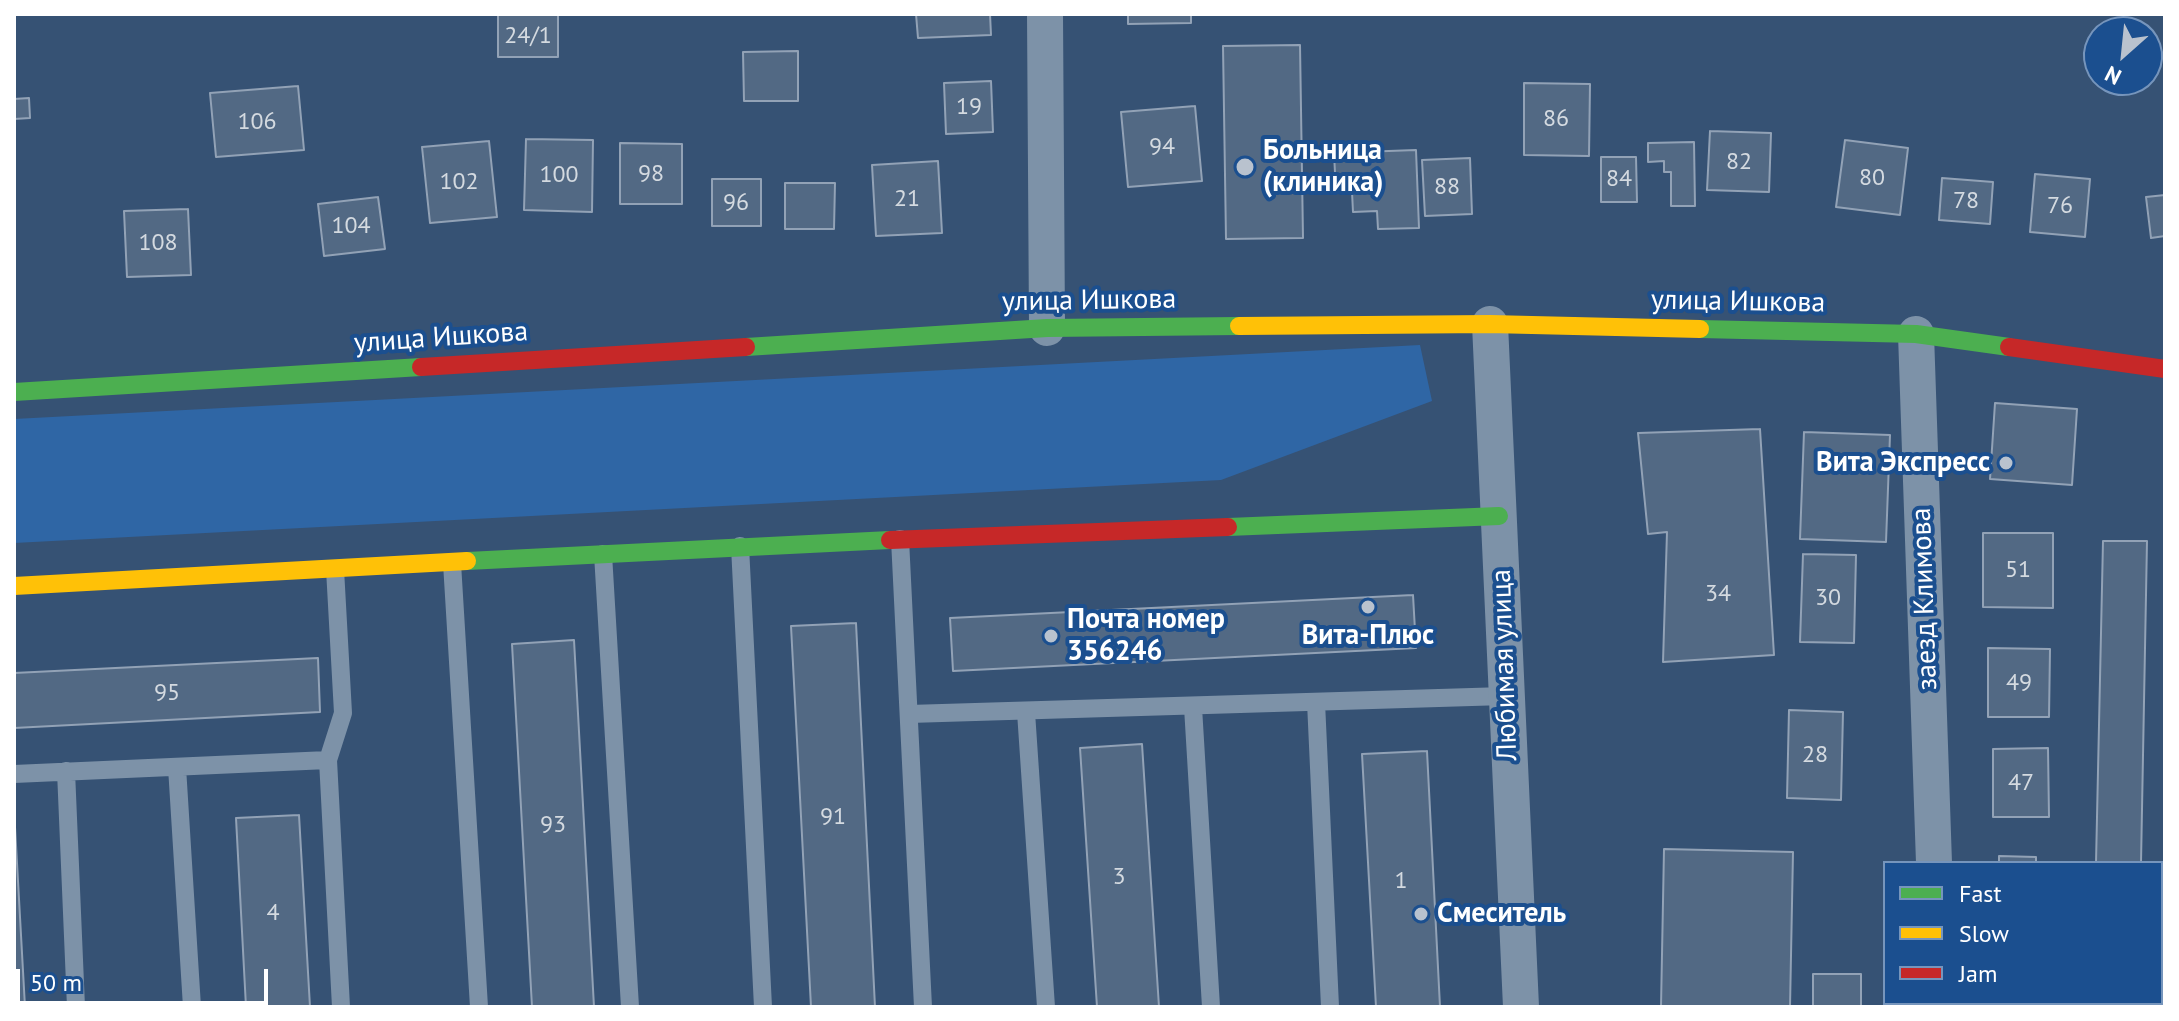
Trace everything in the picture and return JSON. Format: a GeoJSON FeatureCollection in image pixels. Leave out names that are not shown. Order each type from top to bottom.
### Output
{"type":"FeatureCollection","features":[{"type":"Feature","properties":{"kind":"street"},"geometry":{"type":"LineString","coordinates":[[1045,14],[1047,328]]}},
{"type":"Feature","properties":{"kind":"street","name":"улица Ишкова"},"geometry":{"type":"LineString","coordinates":[[14,392],[1047,328],[1490,324],[1916,334],[2165,369]]}},
{"type":"Feature","properties":{"kind":"street","name":"Любимая улица"},"geometry":{"type":"LineString","coordinates":[[1490,324],[1521,1007]]}},
{"type":"Feature","properties":{"kind":"street","name":"заезд Климова"},"geometry":{"type":"LineString","coordinates":[[1916,334],[1934,861]]}},
{"type":"Feature","properties":{"kind":"street"},"geometry":{"type":"LineString","coordinates":[[14,586],[740,546],[1499,516]]}},
{"type":"Feature","properties":{"kind":"lane"},"geometry":{"type":"LineString","coordinates":[[900,539],[923,1007]]}},
{"type":"Feature","properties":{"kind":"lane"},"geometry":{"type":"LineString","coordinates":[[740,546],[763,1007]]}},
{"type":"Feature","properties":{"kind":"lane"},"geometry":{"type":"LineString","coordinates":[[603,554],[630,1007]]}},
{"type":"Feature","properties":{"kind":"lane"},"geometry":{"type":"LineString","coordinates":[[452,562],[479,1007]]}},
{"type":"Feature","properties":{"kind":"lane"},"geometry":{"type":"LineString","coordinates":[[335,568],[343,713],[328,760],[341,1007]]}},
{"type":"Feature","properties":{"kind":"lane"},"geometry":{"type":"LineString","coordinates":[[909,714],[1505,696]]}},
{"type":"Feature","properties":{"kind":"lane"},"geometry":{"type":"LineString","coordinates":[[1316,702],[1330,1007]]}},
{"type":"Feature","properties":{"kind":"lane"},"geometry":{"type":"LineString","coordinates":[[1193,707],[1211,1007]]}},
{"type":"Feature","properties":{"kind":"lane"},"geometry":{"type":"LineString","coordinates":[[1026,712],[1046,1007]]}},
{"type":"Feature","properties":{"kind":"lane"},"geometry":{"type":"LineString","coordinates":[[14,774],[328,760]]}},
{"type":"Feature","properties":{"kind":"lane"},"geometry":{"type":"LineString","coordinates":[[177,767],[192,1007]]}},
{"type":"Feature","properties":{"kind":"lane"},"geometry":{"type":"LineString","coordinates":[[66,771],[76,1007]]}},
{"type":"Feature","properties":{"kind":"shaded area"},"geometry":{"type":"Polygon","coordinates":[[[1420,345],[1432,401],[1221,480],[14,543],[14,419],[1420,345]]]}},
{"type":"Feature","properties":{"kind":"building"},"geometry":{"type":"Polygon","coordinates":[[[498,14],[558,14],[558,57],[498,57],[498,14]]]}},
{"type":"Feature","properties":{"kind":"building"},"geometry":{"type":"Polygon","coordinates":[[[916,14],[990,14],[991,35],[918,38],[916,14]]]}},
{"type":"Feature","properties":{"kind":"building"},"geometry":{"type":"Polygon","coordinates":[[[1128,14],[1191,14],[1191,23],[1128,24],[1128,14]]]}},
{"type":"Feature","properties":{"kind":"building"},"geometry":{"type":"Polygon","coordinates":[[[1300,45],[1303,238],[1226,239],[1223,46],[1300,45]]]}},
{"type":"Feature","properties":{"kind":"building"},"geometry":{"type":"Polygon","coordinates":[[[798,51],[798,101],[744,101],[743,52],[798,51]]]}},
{"type":"Feature","properties":{"kind":"building"},"geometry":{"type":"Polygon","coordinates":[[[991,81],[993,132],[946,134],[944,83],[991,81]]]}},
{"type":"Feature","properties":{"kind":"building"},"geometry":{"type":"Polygon","coordinates":[[[1524,83],[1590,84],[1589,156],[1524,155],[1524,83]]]}},
{"type":"Feature","properties":{"kind":"building"},"geometry":{"type":"Polygon","coordinates":[[[298,86],[304,150],[216,157],[210,93],[298,86]]]}},
{"type":"Feature","properties":{"kind":"building"},"geometry":{"type":"Polygon","coordinates":[[[29,98],[30,118],[14,119],[14,99],[29,98]]]}},
{"type":"Feature","properties":{"kind":"building"},"geometry":{"type":"Polygon","coordinates":[[[1195,106],[1202,181],[1128,187],[1121,112],[1195,106]]]}},
{"type":"Feature","properties":{"kind":"building"},"geometry":{"type":"Polygon","coordinates":[[[1710,131],[1771,133],[1769,192],[1707,190],[1710,131]]]}},
{"type":"Feature","properties":{"kind":"building"},"geometry":{"type":"Polygon","coordinates":[[[526,139],[593,140],[592,212],[524,210],[526,139]]]}},
{"type":"Feature","properties":{"kind":"building"},"geometry":{"type":"Polygon","coordinates":[[[1845,140],[1908,148],[1900,215],[1836,207],[1845,140]]]}},
{"type":"Feature","properties":{"kind":"building"},"geometry":{"type":"Polygon","coordinates":[[[489,141],[497,217],[430,223],[422,147],[489,141]]]}},
{"type":"Feature","properties":{"kind":"building"},"geometry":{"type":"Polygon","coordinates":[[[1694,142],[1695,206],[1671,206],[1671,172],[1664,172],[1664,161],[1648,162],[1648,143],[1694,142]]]}},
{"type":"Feature","properties":{"kind":"building"},"geometry":{"type":"Polygon","coordinates":[[[620,143],[682,144],[682,204],[620,204],[620,143]]]}},
{"type":"Feature","properties":{"kind":"building"},"geometry":{"type":"Polygon","coordinates":[[[1416,150],[1419,228],[1378,229],[1377,211],[1353,212],[1352,192],[1336,193],[1334,153],[1416,150]]]}},
{"type":"Feature","properties":{"kind":"building"},"geometry":{"type":"Polygon","coordinates":[[[1601,157],[1636,157],[1637,202],[1601,202],[1601,157]]]}},
{"type":"Feature","properties":{"kind":"building"},"geometry":{"type":"Polygon","coordinates":[[[1470,158],[1472,214],[1425,216],[1422,160],[1470,158]]]}},
{"type":"Feature","properties":{"kind":"building"},"geometry":{"type":"Polygon","coordinates":[[[938,161],[942,233],[876,236],[872,165],[938,161]]]}},
{"type":"Feature","properties":{"kind":"building"},"geometry":{"type":"Polygon","coordinates":[[[2035,174],[2090,179],[2085,237],[2030,232],[2035,174]]]}},
{"type":"Feature","properties":{"kind":"building"},"geometry":{"type":"Polygon","coordinates":[[[1942,178],[1993,182],[1990,224],[1939,220],[1942,178]]]}},
{"type":"Feature","properties":{"kind":"building"},"geometry":{"type":"Polygon","coordinates":[[[712,179],[761,179],[761,226],[712,226],[712,179]]]}},
{"type":"Feature","properties":{"kind":"building"},"geometry":{"type":"Polygon","coordinates":[[[785,183],[835,183],[834,229],[785,229],[785,183]]]}},
{"type":"Feature","properties":{"kind":"building"},"geometry":{"type":"Polygon","coordinates":[[[2165,195],[2165,236],[2151,238],[2146,197],[2165,195]]]}},
{"type":"Feature","properties":{"kind":"building"},"geometry":{"type":"Polygon","coordinates":[[[378,197],[385,249],[324,256],[318,204],[378,197]]]}},
{"type":"Feature","properties":{"kind":"building"},"geometry":{"type":"Polygon","coordinates":[[[188,209],[191,275],[127,277],[124,211],[188,209]]]}},
{"type":"Feature","properties":{"kind":"building"},"geometry":{"type":"Polygon","coordinates":[[[1995,403],[2077,409],[2072,485],[1990,479],[1995,403]]]}},
{"type":"Feature","properties":{"kind":"building"},"geometry":{"type":"Polygon","coordinates":[[[1760,429],[1774,655],[1663,662],[1667,532],[1648,534],[1638,433],[1760,429]]]}},
{"type":"Feature","properties":{"kind":"building"},"geometry":{"type":"Polygon","coordinates":[[[1804,432],[1890,435],[1886,542],[1800,539],[1804,432]]]}},
{"type":"Feature","properties":{"kind":"building"},"geometry":{"type":"Polygon","coordinates":[[[1983,533],[2053,533],[2053,608],[1983,607],[1983,533]]]}},
{"type":"Feature","properties":{"kind":"building"},"geometry":{"type":"Polygon","coordinates":[[[2103,541],[2147,541],[2141,861],[2096,861],[2103,541]]]}},
{"type":"Feature","properties":{"kind":"building"},"geometry":{"type":"Polygon","coordinates":[[[1803,554],[1856,555],[1854,643],[1800,642],[1803,554]]]}},
{"type":"Feature","properties":{"kind":"building"},"geometry":{"type":"Polygon","coordinates":[[[1413,595],[1416,648],[953,671],[950,618],[1413,595]]]}},
{"type":"Feature","properties":{"kind":"building"},"geometry":{"type":"Polygon","coordinates":[[[856,623],[875,1007],[811,1007],[791,626],[856,623]]]}},
{"type":"Feature","properties":{"kind":"building"},"geometry":{"type":"Polygon","coordinates":[[[574,640],[594,1007],[532,1007],[512,644],[574,640]]]}},
{"type":"Feature","properties":{"kind":"building"},"geometry":{"type":"Polygon","coordinates":[[[1988,648],[2050,649],[2049,717],[1988,717],[1988,648]]]}},
{"type":"Feature","properties":{"kind":"building"},"geometry":{"type":"Polygon","coordinates":[[[318,658],[320,712],[14,728],[14,673],[318,658]]]}},
{"type":"Feature","properties":{"kind":"building"},"geometry":{"type":"Polygon","coordinates":[[[1789,710],[1843,712],[1841,800],[1787,798],[1789,710]]]}},
{"type":"Feature","properties":{"kind":"building"},"geometry":{"type":"Polygon","coordinates":[[[1142,744],[1159,1007],[1097,1007],[1080,748],[1142,744]]]}},
{"type":"Feature","properties":{"kind":"building"},"geometry":{"type":"Polygon","coordinates":[[[2048,748],[2049,817],[1993,817],[1993,749],[2048,748]]]}},
{"type":"Feature","properties":{"kind":"building"},"geometry":{"type":"Polygon","coordinates":[[[1427,751],[1440,1007],[1376,1007],[1362,754],[1427,751]]]}},
{"type":"Feature","properties":{"kind":"building"},"geometry":{"type":"Polygon","coordinates":[[[14,809],[25,1007],[14,1007],[14,809]]]}},
{"type":"Feature","properties":{"kind":"building"},"geometry":{"type":"Polygon","coordinates":[[[299,815],[310,1007],[246,1007],[236,818],[299,815]]]}},
{"type":"Feature","properties":{"kind":"building"},"geometry":{"type":"Polygon","coordinates":[[[1664,849],[1793,852],[1790,1007],[1661,1007],[1664,849]]]}},
{"type":"Feature","properties":{"kind":"building"},"geometry":{"type":"Polygon","coordinates":[[[1999,856],[2036,857],[2036,861],[1999,861],[1999,856]]]}},
{"type":"Feature","properties":{"kind":"building"},"geometry":{"type":"Polygon","coordinates":[[[1813,974],[1861,974],[1861,1007],[1813,1007],[1813,974]]]}},
{"type":"Feature","properties":{"kind":"building"},"geometry":{"type":"Polygon","coordinates":[[[1998,1005],[2060,1005],[2059,1007],[1998,1005]]]}},
{"type":"Feature","properties":{"kind":"building"},"geometry":{"type":"Polygon","coordinates":[[[2093,1005],[2138,1005],[2138,1007],[2093,1005]]]}},
{"type":"Feature","properties":{"kind":"traffic: fast"},"geometry":{"type":"LineString","coordinates":[[746,347],[1047,328],[1239,326]]}},
{"type":"Feature","properties":{"kind":"traffic: fast"},"geometry":{"type":"LineString","coordinates":[[1700,329],[1916,334],[2009,347]]}},
{"type":"Feature","properties":{"kind":"traffic: fast"},"geometry":{"type":"LineString","coordinates":[[14,392],[421,367]]}},
{"type":"Feature","properties":{"kind":"traffic: fast"},"geometry":{"type":"LineString","coordinates":[[1228,527],[1499,516]]}},
{"type":"Feature","properties":{"kind":"traffic: fast"},"geometry":{"type":"LineString","coordinates":[[467,561],[890,540]]}},
{"type":"Feature","properties":{"kind":"traffic: slow"},"geometry":{"type":"LineString","coordinates":[[1239,326],[1490,324],[1700,329]]}},
{"type":"Feature","properties":{"kind":"traffic: slow"},"geometry":{"type":"LineString","coordinates":[[14,586],[467,561]]}},
{"type":"Feature","properties":{"kind":"traffic: jam"},"geometry":{"type":"LineString","coordinates":[[421,367],[746,347]]}},
{"type":"Feature","properties":{"kind":"traffic: jam"},"geometry":{"type":"LineString","coordinates":[[2009,347],[2165,369]]}},
{"type":"Feature","properties":{"kind":"traffic: jam"},"geometry":{"type":"LineString","coordinates":[[890,540],[1228,527]]}},
{"type":"Feature","properties":{"kind":"place","name":"Больница (клиника)"},"geometry":{"type":"Point","coordinates":[1245,167]}},
{"type":"Feature","properties":{"kind":"place","name":"Вита Экспресс"},"geometry":{"type":"Point","coordinates":[2006,463]}},
{"type":"Feature","properties":{"kind":"place","name":"Вита-Плюс"},"geometry":{"type":"Point","coordinates":[1368,607]}},
{"type":"Feature","properties":{"kind":"place","name":"Почта номер 356246"},"geometry":{"type":"Point","coordinates":[1051,636]}},
{"type":"Feature","properties":{"kind":"place","name":"Смеситель"},"geometry":{"type":"Point","coordinates":[1421,914]}}]}
